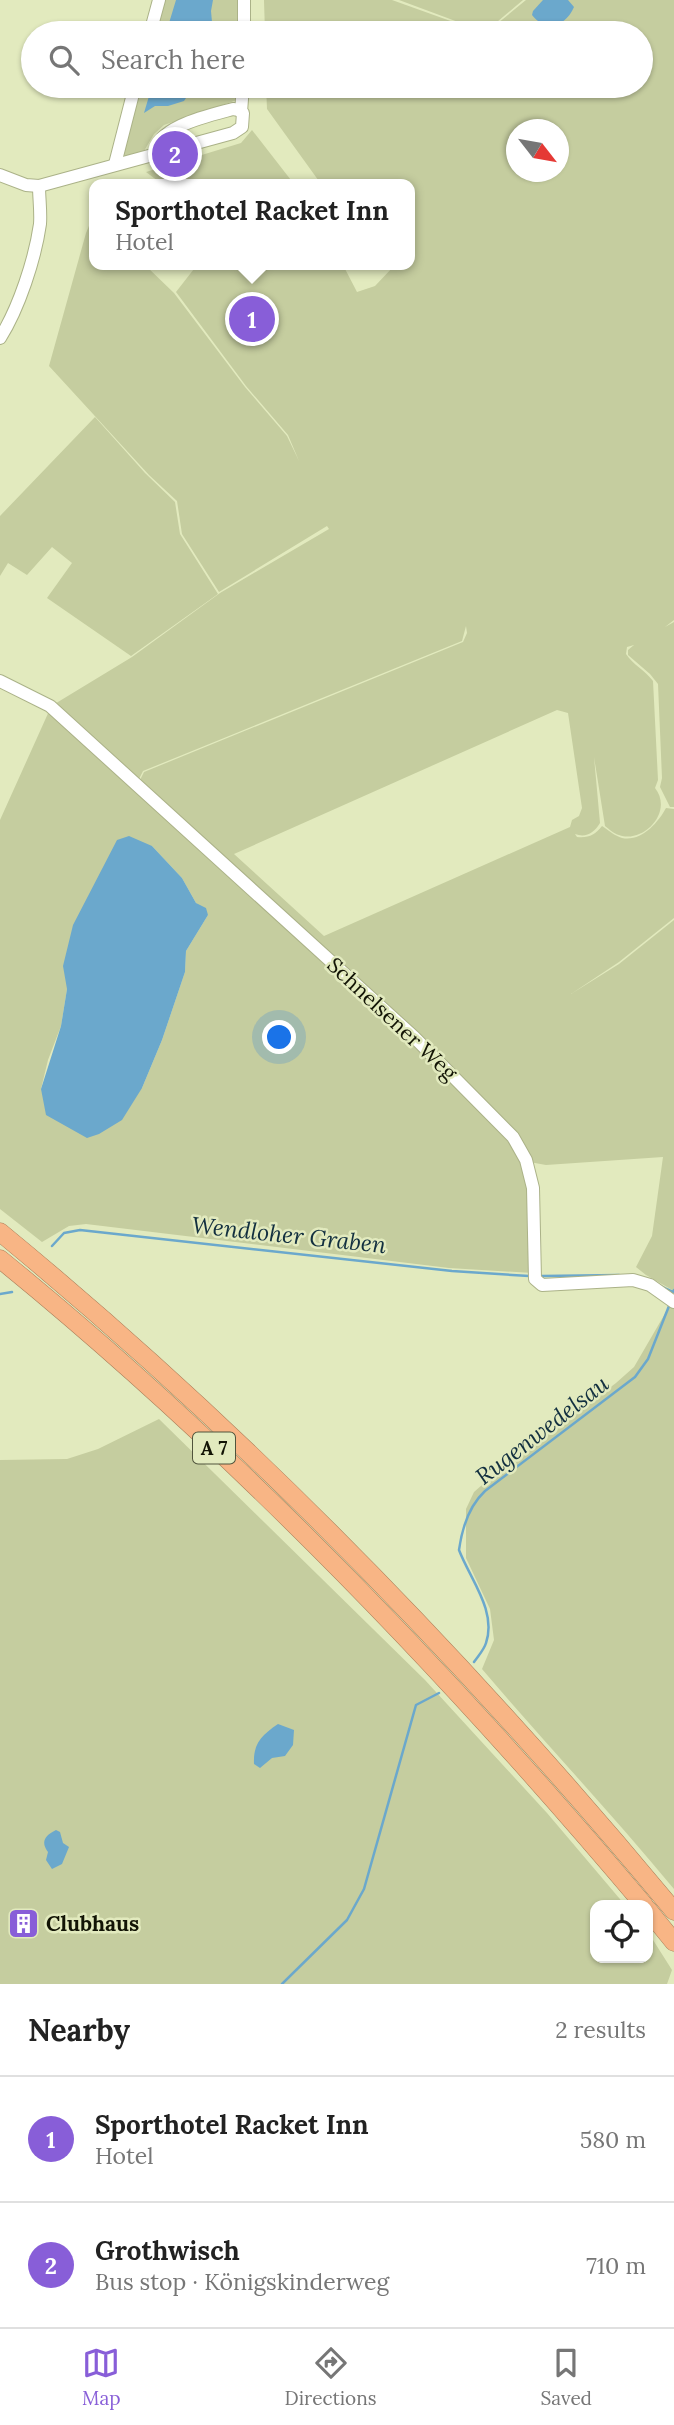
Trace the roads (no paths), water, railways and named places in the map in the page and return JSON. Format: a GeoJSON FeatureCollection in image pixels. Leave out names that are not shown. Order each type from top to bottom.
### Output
{"type":"FeatureCollection","features":[{"type":"Feature","properties":{"kind":"highway","name":"A 7"},"geometry":{"type":"LineString","coordinates":[[0,1232],[158,1369],[363,1565],[520,1731],[674,1911]]}},
{"type":"Feature","properties":{"kind":"highway","name":"A 7"},"geometry":{"type":"LineString","coordinates":[[0,1259],[145,1385],[332,1563],[417,1649],[521,1762],[640,1900]]}},
{"type":"Feature","properties":{"kind":"highway"},"geometry":{"type":"LineString","coordinates":[[653,1916],[674,1941]]}},
{"type":"Feature","properties":{"kind":"street"},"geometry":{"type":"LineString","coordinates":[[153,21],[159,0]]}},
{"type":"Feature","properties":{"kind":"street"},"geometry":{"type":"LineString","coordinates":[[244,0],[244,21]]}},
{"type":"Feature","properties":{"kind":"street"},"geometry":{"type":"LineString","coordinates":[[115,164],[132,98]]}},
{"type":"Feature","properties":{"kind":"street"},"geometry":{"type":"LineString","coordinates":[[0,174],[26,185],[39,186],[237,132],[243,124],[242,98]]}},
{"type":"Feature","properties":{"kind":"street"},"geometry":{"type":"LineString","coordinates":[[156,154],[156,144],[176,129],[233,109],[241,112]]}},
{"type":"Feature","properties":{"kind":"street"},"geometry":{"type":"LineString","coordinates":[[0,338],[11,320],[33,254],[40,223],[39,186]]}},
{"type":"Feature","properties":{"kind":"street","name":"Schnelsener Weg"},"geometry":{"type":"LineString","coordinates":[[0,681],[50,706],[414,1037],[513,1137],[526,1160],[533,1188],[535,1279],[542,1285],[633,1280],[650,1284],[674,1302]]}},
{"type":"Feature","properties":{"kind":"water"},"geometry":{"type":"Polygon","coordinates":[[[176,0],[213,0],[212,21],[170,21],[176,0]]]}},
{"type":"Feature","properties":{"kind":"water"},"geometry":{"type":"Polygon","coordinates":[[[543,0],[568,0],[574,7],[564,21],[537,21],[532,15],[543,0]]]}},
{"type":"Feature","properties":{"kind":"water"},"geometry":{"type":"Polygon","coordinates":[[[148,98],[186,98],[168,106],[155,106],[144,113],[148,98]]]}},
{"type":"Feature","properties":{"kind":"water"},"geometry":{"type":"Polygon","coordinates":[[[129,836],[152,846],[182,878],[196,903],[206,908],[208,915],[186,951],[185,972],[142,1088],[122,1120],[87,1138],[46,1115],[41,1089],[61,1026],[67,989],[63,966],[73,925],[117,840],[129,836]]]}},
{"type":"Feature","properties":{"kind":"water"},"geometry":{"type":"Polygon","coordinates":[[[278,1724],[294,1730],[293,1745],[285,1756],[272,1758],[260,1768],[254,1764],[257,1745],[263,1736],[278,1724]]]}},
{"type":"Feature","properties":{"kind":"water"},"geometry":{"type":"Polygon","coordinates":[[[56,1830],[60,1832],[63,1843],[69,1847],[62,1864],[52,1869],[46,1860],[48,1852],[44,1842],[47,1836],[56,1830]]]}},
{"type":"Feature","properties":{"kind":"waterway","name":"Wendloher Graben"},"geometry":{"type":"LineString","coordinates":[[52,1246],[64,1233],[80,1230],[452,1271],[529,1276]]}},
{"type":"Feature","properties":{"kind":"waterway","name":"Wendloher Graben"},"geometry":{"type":"LineString","coordinates":[[542,1276],[619,1275]]}},
{"type":"Feature","properties":{"kind":"waterway","name":"Wendloher Graben"},"geometry":{"type":"LineString","coordinates":[[662,1287],[673,1292],[674,1290]]}},
{"type":"Feature","properties":{"kind":"waterway","name":"Wendloher Graben"},"geometry":{"type":"LineString","coordinates":[[0,1294],[12,1292]]}},
{"type":"Feature","properties":{"kind":"waterway","name":"Rugenwedelsau"},"geometry":{"type":"LineString","coordinates":[[474,1662],[485,1646],[488,1619],[481,1595],[459,1550],[464,1526],[471,1510],[485,1491],[635,1377],[648,1359],[669,1306]]}},
{"type":"Feature","properties":{"kind":"waterway","name":"Rugenwedelsau"},"geometry":{"type":"LineString","coordinates":[[282,1984],[347,1920],[364,1889],[416,1705],[439,1693]]}},
{"type":"Feature","properties":{"kind":"place","name":"Grothwisch"},"geometry":{"type":"Point","coordinates":[175,154]}},
{"type":"Feature","properties":{"kind":"place","name":"Sporthotel Racket Inn"},"geometry":{"type":"Point","coordinates":[252,319]}},
{"type":"Feature","properties":{"kind":"place","name":"Clubhaus"},"geometry":{"type":"Point","coordinates":[23,1924]}}]}
